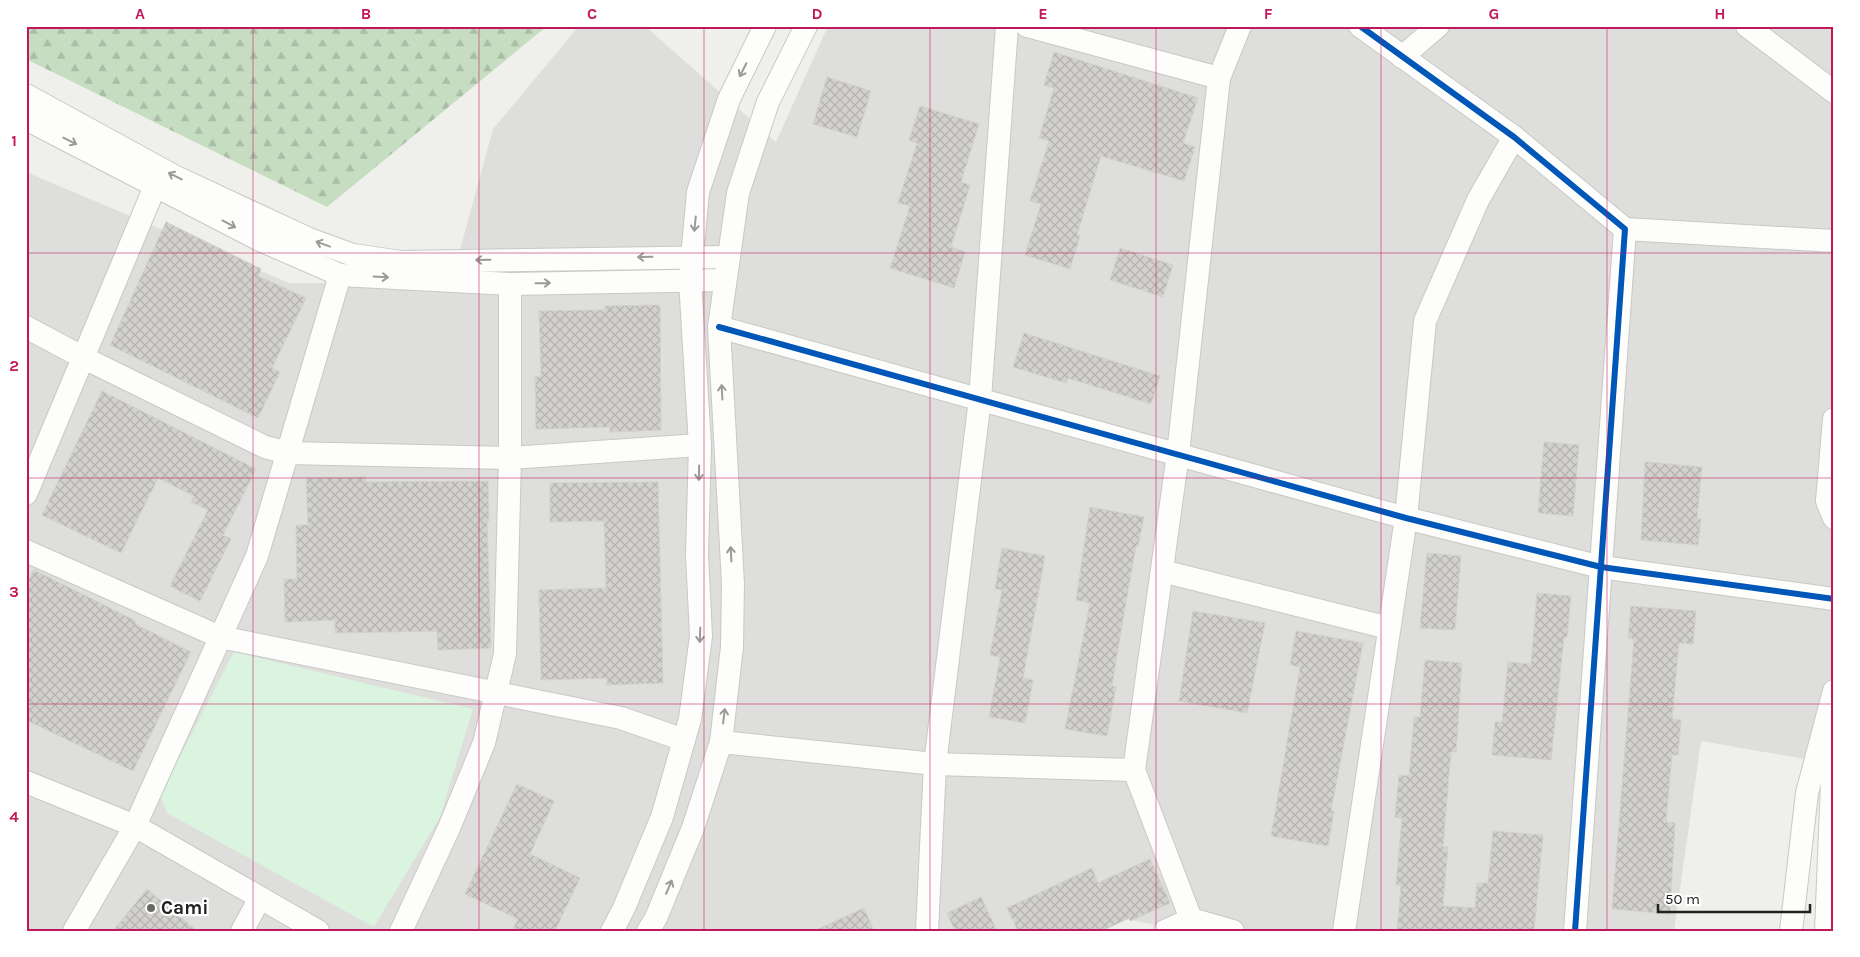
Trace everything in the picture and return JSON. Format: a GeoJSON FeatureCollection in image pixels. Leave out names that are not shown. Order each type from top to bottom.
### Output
{"type":"FeatureCollection","features":[{"type":"Feature","properties":{"kind":"street"},"geometry":{"type":"LineString","coordinates":[[612,931],[624,908],[662,817],[690,718],[701,636],[697,555],[700,445],[690,280],[698,192],[728,99],[766,26]]}},
{"type":"Feature","properties":{"kind":"street"},"geometry":{"type":"LineString","coordinates":[[648,931],[656,918],[694,828],[721,742],[732,646],[733,584],[718,327],[738,193],[768,102],[806,26]]}},
{"type":"Feature","properties":{"kind":"street"},"geometry":{"type":"LineString","coordinates":[[927,931],[935,764],[980,399],[1007,26]]}},
{"type":"Feature","properties":{"kind":"street"},"geometry":{"type":"LineString","coordinates":[[1027,26],[1219,78]]}},
{"type":"Feature","properties":{"kind":"street"},"geometry":{"type":"LineString","coordinates":[[1191,919],[1134,770],[1178,454],[1219,78],[1240,26]]}},
{"type":"Feature","properties":{"kind":"street"},"geometry":{"type":"LineString","coordinates":[[1360,26],[1514,137],[1625,229],[1834,241]]}},
{"type":"Feature","properties":{"kind":"street"},"geometry":{"type":"LineString","coordinates":[[1402,57],[1438,26]]}},
{"type":"Feature","properties":{"kind":"street"},"geometry":{"type":"LineString","coordinates":[[1747,26],[1834,92]]}},
{"type":"Feature","properties":{"kind":"street"},"geometry":{"type":"LineString","coordinates":[[26,96],[174,176],[309,239],[353,255],[401,262],[692,256],[729,257]]}},
{"type":"Feature","properties":{"kind":"street"},"geometry":{"type":"LineString","coordinates":[[26,118],[156,184],[260,240],[340,275],[510,284],[726,280]]}},
{"type":"Feature","properties":{"kind":"street"},"geometry":{"type":"LineString","coordinates":[[1344,931],[1406,518],[1425,321],[1478,200],[1514,137]]}},
{"type":"Feature","properties":{"kind":"street"},"geometry":{"type":"LineString","coordinates":[[26,494],[156,184]]}},
{"type":"Feature","properties":{"kind":"street"},"geometry":{"type":"LineString","coordinates":[[1575,931],[1625,229]]}},
{"type":"Feature","properties":{"kind":"street"},"geometry":{"type":"LineString","coordinates":[[74,931],[135,826],[257,556],[289,453],[340,275]]}},
{"type":"Feature","properties":{"kind":"street"},"geometry":{"type":"LineString","coordinates":[[401,931],[450,828],[484,743],[505,654],[510,458],[510,284]]}},
{"type":"Feature","properties":{"kind":"street"},"geometry":{"type":"LineString","coordinates":[[26,327],[84,358],[265,447],[289,453],[510,458],[700,445]]}},
{"type":"Feature","properties":{"kind":"street"},"geometry":{"type":"LineString","coordinates":[[718,327],[1406,518],[1601,567],[1834,599]]}},
{"type":"Feature","properties":{"kind":"street"},"geometry":{"type":"LineString","coordinates":[[1834,419],[1827,501],[1834,518]]}},
{"type":"Feature","properties":{"kind":"street"},"geometry":{"type":"LineString","coordinates":[[26,551],[220,637],[621,718],[684,740]]}},
{"type":"Feature","properties":{"kind":"street"},"geometry":{"type":"LineString","coordinates":[[1162,571],[1389,628]]}},
{"type":"Feature","properties":{"kind":"street"},"geometry":{"type":"LineString","coordinates":[[1791,931],[1807,793],[1834,691]]}},
{"type":"Feature","properties":{"kind":"street"},"geometry":{"type":"LineString","coordinates":[[1826,931],[1834,732]]}},
{"type":"Feature","properties":{"kind":"street"},"geometry":{"type":"LineString","coordinates":[[721,742],[935,764],[1134,770]]}},
{"type":"Feature","properties":{"kind":"street"},"geometry":{"type":"LineString","coordinates":[[26,782],[135,826],[318,931]]}},
{"type":"Feature","properties":{"kind":"street"},"geometry":{"type":"LineString","coordinates":[[242,931],[260,898]]}},
{"type":"Feature","properties":{"kind":"street"},"geometry":{"type":"LineString","coordinates":[[1165,931],[1191,919],[1233,931]]}},
{"type":"Feature","properties":{"kind":"shaded area"},"geometry":{"type":"Polygon","coordinates":[[[579,26],[645,26],[776,142],[828,26],[1834,26],[1834,764],[1701,741],[1674,931],[1185,931],[1112,916],[1082,931],[26,931],[26,172],[289,283],[451,283],[493,129],[579,26]]]}},
{"type":"Feature","properties":{"kind":"green space"},"geometry":{"type":"Polygon","coordinates":[[[26,26],[547,26],[327,207],[26,59],[26,26]]]}},
{"type":"Feature","properties":{"kind":"green space"},"geometry":{"type":"Polygon","coordinates":[[[234,652],[473,709],[440,817],[374,927],[167,813],[160,795],[234,652]]]}},
{"type":"Feature","properties":{"kind":"building"},"geometry":{"type":"Polygon","coordinates":[[[1054,52],[1198,98],[1183,143],[1195,147],[1184,181],[1101,156],[1077,235],[1080,236],[1070,269],[1025,255],[1041,204],[1030,201],[1049,141],[1039,138],[1054,88],[1044,85],[1054,52]]]}},
{"type":"Feature","properties":{"kind":"building"},"geometry":{"type":"Polygon","coordinates":[[[827,77],[871,91],[857,137],[813,124],[827,77]]]}},
{"type":"Feature","properties":{"kind":"building"},"geometry":{"type":"Polygon","coordinates":[[[920,106],[979,124],[961,182],[970,185],[951,247],[965,252],[954,288],[890,268],[910,206],[898,203],[917,143],[909,140],[920,106]]]}},
{"type":"Feature","properties":{"kind":"building"},"geometry":{"type":"Polygon","coordinates":[[[166,222],[261,269],[258,276],[306,298],[272,368],[280,372],[258,418],[110,345],[166,222]]]}},
{"type":"Feature","properties":{"kind":"building"},"geometry":{"type":"Polygon","coordinates":[[[1120,248],[1173,265],[1163,297],[1110,280],[1120,248]]]}},
{"type":"Feature","properties":{"kind":"building"},"geometry":{"type":"Polygon","coordinates":[[[660,305],[661,430],[610,432],[610,427],[536,429],[535,377],[541,376],[539,311],[605,310],[605,306],[660,305]]]}},
{"type":"Feature","properties":{"kind":"building"},"geometry":{"type":"Polygon","coordinates":[[[1024,333],[1160,376],[1151,404],[1068,378],[1066,383],[1013,367],[1024,333]]]}},
{"type":"Feature","properties":{"kind":"building"},"geometry":{"type":"Polygon","coordinates":[[[102,391],[256,469],[223,535],[231,539],[200,601],[170,586],[208,510],[191,502],[194,496],[158,478],[121,553],[42,515],[102,391]]]}},
{"type":"Feature","properties":{"kind":"building"},"geometry":{"type":"Polygon","coordinates":[[[1544,442],[1579,445],[1573,516],[1538,513],[1544,442]]]}},
{"type":"Feature","properties":{"kind":"building"},"geometry":{"type":"Polygon","coordinates":[[[1645,462],[1702,467],[1697,519],[1701,519],[1698,545],[1641,540],[1645,462]]]}},
{"type":"Feature","properties":{"kind":"building"},"geometry":{"type":"Polygon","coordinates":[[[366,477],[366,482],[488,481],[489,521],[487,521],[491,648],[438,650],[437,631],[335,633],[335,620],[285,622],[284,579],[297,579],[296,525],[308,525],[306,478],[366,477]]]}},
{"type":"Feature","properties":{"kind":"building"},"geometry":{"type":"Polygon","coordinates":[[[658,482],[663,683],[607,685],[607,678],[541,680],[539,590],[606,588],[604,521],[550,522],[550,483],[658,482]]]}},
{"type":"Feature","properties":{"kind":"building"},"geometry":{"type":"Polygon","coordinates":[[[1090,507],[1144,517],[1138,546],[1136,546],[1122,625],[1112,686],[1116,687],[1107,736],[1065,729],[1090,603],[1076,600],[1090,507]]]}},
{"type":"Feature","properties":{"kind":"building"},"geometry":{"type":"Polygon","coordinates":[[[1002,548],[1045,556],[1023,678],[1033,680],[1025,723],[989,717],[1000,657],[990,655],[1002,590],[995,589],[1002,548]]]}},
{"type":"Feature","properties":{"kind":"building"},"geometry":{"type":"Polygon","coordinates":[[[1427,553],[1461,556],[1455,630],[1420,628],[1427,553]]]}},
{"type":"Feature","properties":{"kind":"building"},"geometry":{"type":"Polygon","coordinates":[[[34,570],[136,621],[135,624],[191,652],[133,771],[26,720],[26,585],[34,570]]]}},
{"type":"Feature","properties":{"kind":"building"},"geometry":{"type":"Polygon","coordinates":[[[1537,593],[1571,596],[1567,637],[1564,637],[1551,760],[1492,755],[1495,722],[1502,722],[1508,662],[1531,664],[1537,593]]]}},
{"type":"Feature","properties":{"kind":"building"},"geometry":{"type":"Polygon","coordinates":[[[1631,606],[1696,611],[1693,644],[1679,643],[1672,719],[1681,720],[1678,755],[1672,755],[1666,822],[1675,823],[1670,914],[1612,909],[1634,639],[1628,638],[1631,606]]]}},
{"type":"Feature","properties":{"kind":"building"},"geometry":{"type":"Polygon","coordinates":[[[1193,611],[1265,623],[1247,713],[1179,701],[1193,611]]]}},
{"type":"Feature","properties":{"kind":"building"},"geometry":{"type":"Polygon","coordinates":[[[1296,631],[1363,643],[1331,811],[1334,811],[1328,846],[1271,836],[1300,667],[1290,665],[1296,631]]]}},
{"type":"Feature","properties":{"kind":"building"},"geometry":{"type":"Polygon","coordinates":[[[1425,660],[1462,663],[1456,752],[1451,752],[1443,847],[1448,847],[1443,906],[1475,908],[1477,883],[1488,883],[1493,831],[1543,835],[1534,931],[1397,931],[1401,885],[1396,885],[1402,818],[1395,817],[1399,775],[1409,776],[1414,717],[1420,717],[1425,660]]]}},
{"type":"Feature","properties":{"kind":"building"},"geometry":{"type":"Polygon","coordinates":[[[517,784],[554,801],[530,854],[580,878],[555,931],[512,931],[518,919],[465,894],[517,784]]]}},
{"type":"Feature","properties":{"kind":"building"},"geometry":{"type":"Polygon","coordinates":[[[1150,859],[1170,903],[1130,921],[1129,918],[1102,931],[1018,931],[1007,908],[1092,868],[1098,883],[1150,859]]]}},
{"type":"Feature","properties":{"kind":"building","name":"Cami"},"geometry":{"type":"Polygon","coordinates":[[[147,889],[197,931],[113,931],[147,889]]]}},
{"type":"Feature","properties":{"kind":"building"},"geometry":{"type":"Polygon","coordinates":[[[981,897],[997,931],[955,931],[947,913],[981,897]]]}},
{"type":"Feature","properties":{"kind":"building"},"geometry":{"type":"Polygon","coordinates":[[[864,908],[874,931],[814,931],[864,908]]]}},
{"type":"Feature","properties":{"kind":"cycle path"},"geometry":{"type":"LineString","coordinates":[[1360,26],[1514,137],[1625,229],[1575,931]]}},
{"type":"Feature","properties":{"kind":"cycle path"},"geometry":{"type":"LineString","coordinates":[[719,327],[1406,518],[1601,567],[1834,599]]}},
{"type":"Feature","properties":{"kind":"place","name":"Cami"},"geometry":{"type":"Point","coordinates":[151,908]}}]}
